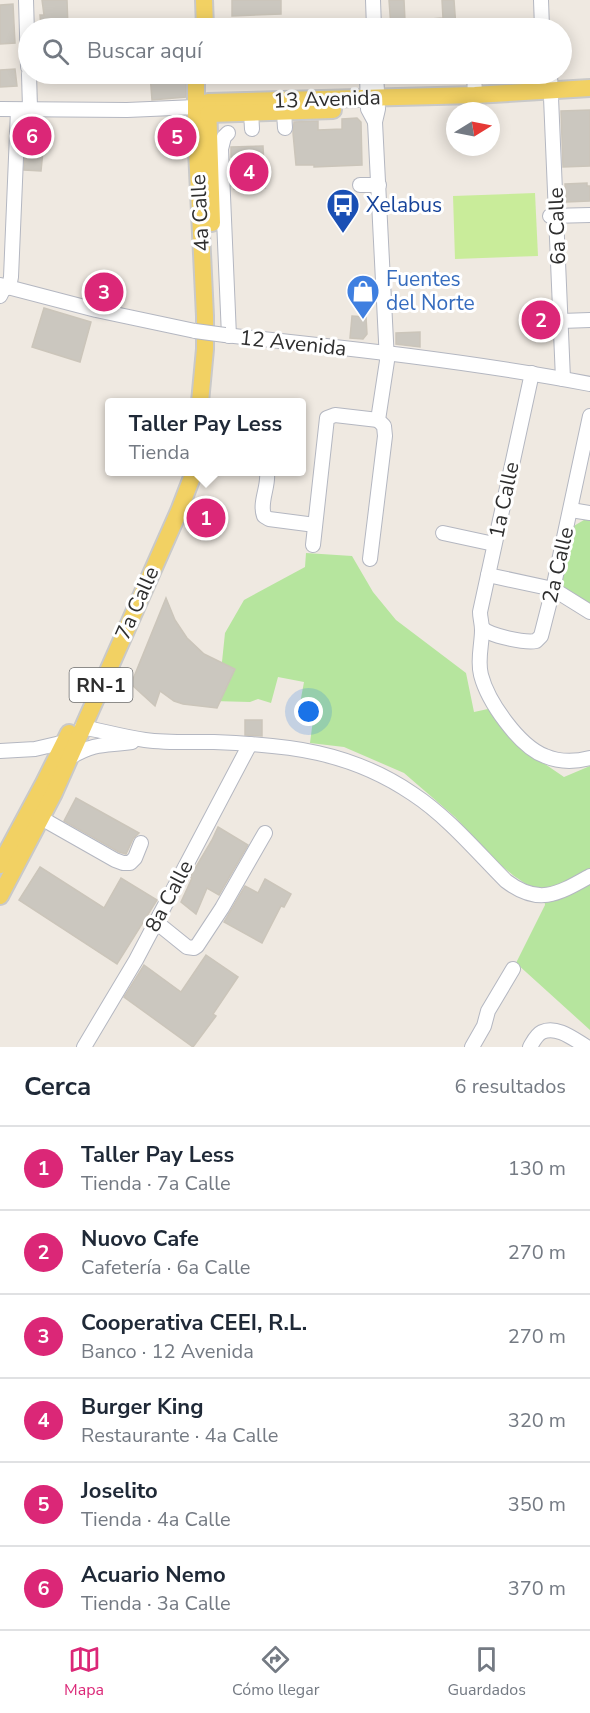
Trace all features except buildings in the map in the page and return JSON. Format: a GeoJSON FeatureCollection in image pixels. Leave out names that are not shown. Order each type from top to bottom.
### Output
{"type":"FeatureCollection","features":[{"type":"Feature","properties":{"kind":"main road"},"geometry":{"type":"LineString","coordinates":[[193,0],[194,18]]}},
{"type":"Feature","properties":{"kind":"main road"},"geometry":{"type":"LineString","coordinates":[[204,0],[205,18]]}},
{"type":"Feature","properties":{"kind":"main road","name":"4a Calle"},"geometry":{"type":"LineString","coordinates":[[198,84],[204,108]]}},
{"type":"Feature","properties":{"kind":"main road","name":"4a Calle"},"geometry":{"type":"LineString","coordinates":[[206,84],[204,108],[210,316]]}},
{"type":"Feature","properties":{"kind":"main road","name":"13 Avenida"},"geometry":{"type":"LineString","coordinates":[[204,108],[373,107],[548,88],[590,98]]}},
{"type":"Feature","properties":{"kind":"main road","name":"13 Avenida"},"geometry":{"type":"LineString","coordinates":[[204,108],[252,121],[284,120],[475,95],[548,88],[590,88]]}},
{"type":"Feature","properties":{"kind":"main road"},"geometry":{"type":"LineString","coordinates":[[200,398],[210,316]]}},
{"type":"Feature","properties":{"kind":"main road"},"geometry":{"type":"LineString","coordinates":[[210,316],[215,352],[212,398]]}},
{"type":"Feature","properties":{"kind":"main road","name":"7a Calle"},"geometry":{"type":"LineString","coordinates":[[0,896],[41,818],[182,476]]}},
{"type":"Feature","properties":{"kind":"main road","name":"7a Calle"},"geometry":{"type":"LineString","coordinates":[[0,865],[82,727],[179,511],[192,476]]}},
{"type":"Feature","properties":{"kind":"street"},"geometry":{"type":"LineString","coordinates":[[26,0],[27,18]]}},
{"type":"Feature","properties":{"kind":"street"},"geometry":{"type":"LineString","coordinates":[[364,0],[365,18]]}},
{"type":"Feature","properties":{"kind":"street"},"geometry":{"type":"LineString","coordinates":[[373,0],[374,18]]}},
{"type":"Feature","properties":{"kind":"street"},"geometry":{"type":"LineString","coordinates":[[541,0],[542,18]]}},
{"type":"Feature","properties":{"kind":"street"},"geometry":{"type":"LineString","coordinates":[[548,0],[549,18]]}},
{"type":"Feature","properties":{"kind":"street"},"geometry":{"type":"LineString","coordinates":[[3,289],[11,265],[28,84]]}},
{"type":"Feature","properties":{"kind":"street"},"geometry":{"type":"LineString","coordinates":[[369,84],[373,107],[379,185],[386,353],[378,420]]}},
{"type":"Feature","properties":{"kind":"street"},"geometry":{"type":"LineString","coordinates":[[373,107],[375,84]]}},
{"type":"Feature","properties":{"kind":"street"},"geometry":{"type":"LineString","coordinates":[[474,84],[475,95]]}},
{"type":"Feature","properties":{"kind":"street","name":"6a Calle"},"geometry":{"type":"LineString","coordinates":[[548,88],[559,378]]}},
{"type":"Feature","properties":{"kind":"street","name":"13 Avenida"},"geometry":{"type":"LineString","coordinates":[[0,109],[204,108]]}},
{"type":"Feature","properties":{"kind":"street"},"geometry":{"type":"LineString","coordinates":[[227,335],[221,149],[224,137],[228,133]]}},
{"type":"Feature","properties":{"kind":"street"},"geometry":{"type":"LineString","coordinates":[[360,185],[379,185]]}},
{"type":"Feature","properties":{"kind":"street"},"geometry":{"type":"LineString","coordinates":[[553,216],[590,214]]}},
{"type":"Feature","properties":{"kind":"street","name":"6a Calle"},"geometry":{"type":"LineString","coordinates":[[555,277],[561,321],[559,378]]}},
{"type":"Feature","properties":{"kind":"street","name":"12 Avenida"},"geometry":{"type":"LineString","coordinates":[[3,289],[195,331],[386,353],[532,373],[590,384]]}},
{"type":"Feature","properties":{"kind":"street"},"geometry":{"type":"LineString","coordinates":[[561,321],[590,320]]}},
{"type":"Feature","properties":{"kind":"street","name":"1a Calle"},"geometry":{"type":"LineString","coordinates":[[532,373],[480,612],[482,628],[480,673],[491,701],[527,745],[543,756],[562,761],[590,758]]}},
{"type":"Feature","properties":{"kind":"street"},"geometry":{"type":"LineString","coordinates":[[313,545],[327,418],[335,415],[378,420],[384,426],[385,436],[369,559]]}},
{"type":"Feature","properties":{"kind":"street","name":"2a Calle"},"geometry":{"type":"LineString","coordinates":[[482,628],[490,633],[528,642],[536,641],[541,636],[571,510],[590,416]]}},
{"type":"Feature","properties":{"kind":"street"},"geometry":{"type":"LineString","coordinates":[[267,476],[262,505],[264,516],[269,519],[315,525]]}},
{"type":"Feature","properties":{"kind":"street"},"geometry":{"type":"LineString","coordinates":[[571,510],[590,513]]}},
{"type":"Feature","properties":{"kind":"street"},"geometry":{"type":"LineString","coordinates":[[443,533],[494,544]]}},
{"type":"Feature","properties":{"kind":"street"},"geometry":{"type":"LineString","coordinates":[[488,575],[553,589],[590,612]]}},
{"type":"Feature","properties":{"kind":"street"},"geometry":{"type":"LineString","coordinates":[[82,727],[147,740]]}},
{"type":"Feature","properties":{"kind":"street"},"geometry":{"type":"LineString","coordinates":[[0,750],[86,748],[147,740],[280,746],[322,753],[383,775],[416,796],[432,808],[506,881],[527,894],[550,895],[590,876]]}},
{"type":"Feature","properties":{"kind":"street","name":"8a Calle"},"geometry":{"type":"LineString","coordinates":[[84,1047],[136,960],[250,744]]}},
{"type":"Feature","properties":{"kind":"street"},"geometry":{"type":"LineString","coordinates":[[41,818],[123,864],[130,863],[135,858],[141,843]]}},
{"type":"Feature","properties":{"kind":"street"},"geometry":{"type":"LineString","coordinates":[[156,922],[187,947],[197,946],[222,908],[265,833]]}},
{"type":"Feature","properties":{"kind":"street"},"geometry":{"type":"LineString","coordinates":[[472,1047],[484,1026],[486,1016],[513,969]]}},
{"type":"Feature","properties":{"kind":"street"},"geometry":{"type":"LineString","coordinates":[[530,1047],[538,1035],[550,1030],[570,1036],[587,1047]]}},
{"type":"Feature","properties":{"kind":"green space"},"geometry":{"type":"Polygon","coordinates":[[[535,193],[538,256],[455,259],[453,196],[535,193]]]}},
{"type":"Feature","properties":{"kind":"green space"},"geometry":{"type":"Polygon","coordinates":[[[590,519],[590,606],[568,593],[560,580],[572,527],[590,519]]]}},
{"type":"Feature","properties":{"kind":"green space"},"geometry":{"type":"Polygon","coordinates":[[[306,553],[352,556],[373,592],[396,620],[466,673],[474,712],[488,709],[520,747],[564,777],[590,766],[590,1030],[516,963],[545,905],[543,889],[529,886],[496,861],[455,817],[404,773],[344,747],[310,743],[314,712],[299,709],[304,682],[278,677],[271,703],[258,699],[250,702],[213,701],[220,681],[225,633],[244,600],[305,567],[306,553]]]}},
{"type":"Feature","properties":{"kind":"place","name":"Acuario Nemo"},"geometry":{"type":"Point","coordinates":[32,136]}},
{"type":"Feature","properties":{"kind":"place","name":"Joselito"},"geometry":{"type":"Point","coordinates":[177,137]}},
{"type":"Feature","properties":{"kind":"place","name":"Burger King"},"geometry":{"type":"Point","coordinates":[249,172]}},
{"type":"Feature","properties":{"kind":"place","name":"Xelabus"},"geometry":{"type":"Point","coordinates":[343,234]}},
{"type":"Feature","properties":{"kind":"place","name":"Cooperativa CEEI, R.L."},"geometry":{"type":"Point","coordinates":[104,292]}},
{"type":"Feature","properties":{"kind":"place","name":"Fuentes del Norte"},"geometry":{"type":"Point","coordinates":[363,320]}},
{"type":"Feature","properties":{"kind":"place","name":"Nuovo Cafe"},"geometry":{"type":"Point","coordinates":[541,320]}},
{"type":"Feature","properties":{"kind":"place","name":"Taller Pay Less"},"geometry":{"type":"Point","coordinates":[206,518]}}]}
